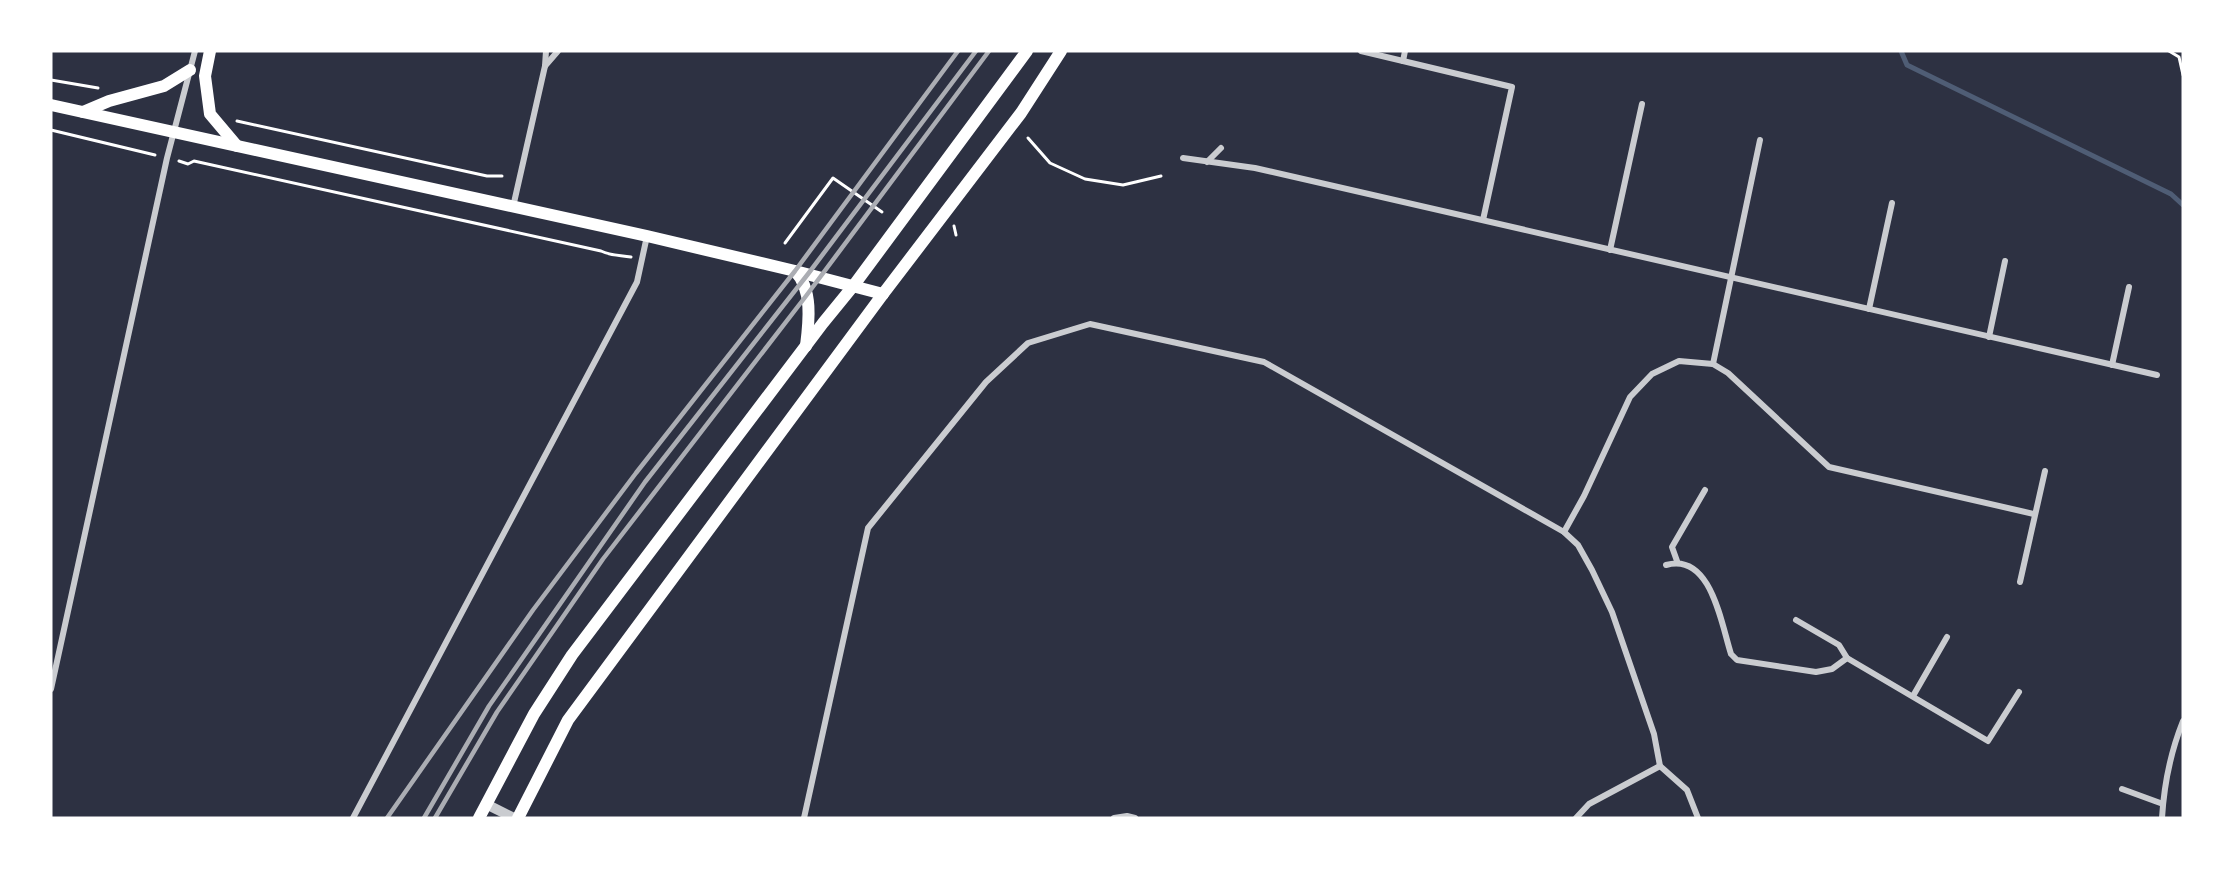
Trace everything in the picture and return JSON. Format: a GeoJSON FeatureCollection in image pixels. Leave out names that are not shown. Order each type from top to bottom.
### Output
{"type":"FeatureCollection","features":[{"type":"Feature","properties":{"kind":"main road"},"geometry":{"type":"LineString","coordinates":[[210,51],[205,76],[210,114],[237,146]]}},
{"type":"Feature","properties":{"kind":"main road"},"geometry":{"type":"LineString","coordinates":[[479,818],[534,714],[572,655],[854,285],[1027,51]]}},
{"type":"Feature","properties":{"kind":"main road"},"geometry":{"type":"LineString","coordinates":[[516,818],[568,720],[883,294],[1021,113],[1061,51]]}},
{"type":"Feature","properties":{"kind":"main road"},"geometry":{"type":"LineString","coordinates":[[83,112],[109,101],[164,86],[190,70]]}},
{"type":"Feature","properties":{"kind":"main road"},"geometry":{"type":"LineString","coordinates":[[51,105],[647,236],[854,285],[883,294]]}},
{"type":"Feature","properties":{"kind":"main road"},"geometry":{"type":"LineString","coordinates":[[795,271],[804,279],[808,323],[806,346]]}},
{"type":"Feature","properties":{"kind":"street"},"geometry":{"type":"LineString","coordinates":[[51,689],[173,132],[195,51]]}},
{"type":"Feature","properties":{"kind":"street"},"geometry":{"type":"LineString","coordinates":[[513,207],[546,51]]}},
{"type":"Feature","properties":{"kind":"street"},"geometry":{"type":"LineString","coordinates":[[544,66],[558,51]]}},
{"type":"Feature","properties":{"kind":"street"},"geometry":{"type":"LineString","coordinates":[[1361,51],[1512,87],[1483,220]]}},
{"type":"Feature","properties":{"kind":"street"},"geometry":{"type":"LineString","coordinates":[[1403,61],[1405,51]]}},
{"type":"Feature","properties":{"kind":"street"},"geometry":{"type":"LineString","coordinates":[[1610,250],[1642,104]]}},
{"type":"Feature","properties":{"kind":"street"},"geometry":{"type":"LineString","coordinates":[[1713,364],[1760,140]]}},
{"type":"Feature","properties":{"kind":"street"},"geometry":{"type":"LineString","coordinates":[[1207,162],[1221,147]]}},
{"type":"Feature","properties":{"kind":"street"},"geometry":{"type":"LineString","coordinates":[[1183,158],[1255,168],[2157,375]]}},
{"type":"Feature","properties":{"kind":"street"},"geometry":{"type":"LineString","coordinates":[[1869,309],[1892,203]]}},
{"type":"Feature","properties":{"kind":"street"},"geometry":{"type":"LineString","coordinates":[[353,818],[637,282],[647,236]]}},
{"type":"Feature","properties":{"kind":"street"},"geometry":{"type":"LineString","coordinates":[[1989,337],[2005,261]]}},
{"type":"Feature","properties":{"kind":"street"},"geometry":{"type":"LineString","coordinates":[[2112,365],[2129,287]]}},
{"type":"Feature","properties":{"kind":"street"},"geometry":{"type":"LineString","coordinates":[[804,818],[868,528],[986,382],[1028,343],[1090,324],[1264,362],[1564,532],[1578,545],[1612,612],[1654,734],[1660,766],[1687,790],[1698,818]]}},
{"type":"Feature","properties":{"kind":"street"},"geometry":{"type":"LineString","coordinates":[[1564,532],[1584,496],[1630,397],[1652,374],[1679,361],[1713,364],[1728,373],[1829,467],[2034,513]]}},
{"type":"Feature","properties":{"kind":"street"},"geometry":{"type":"LineString","coordinates":[[2019,582],[2045,471]]}},
{"type":"Feature","properties":{"kind":"street"},"geometry":{"type":"LineString","coordinates":[[1677,561],[1672,547],[1705,490]]}},
{"type":"Feature","properties":{"kind":"street"},"geometry":{"type":"LineString","coordinates":[[1666,565],[1677,561],[1695,569],[1709,584],[1731,654],[1737,660],[1816,672],[1832,669],[1847,658]]}},
{"type":"Feature","properties":{"kind":"street"},"geometry":{"type":"LineString","coordinates":[[1796,620],[1839,645],[1847,658],[1988,741],[2019,692]]}},
{"type":"Feature","properties":{"kind":"street"},"geometry":{"type":"LineString","coordinates":[[1913,696],[1947,637]]}},
{"type":"Feature","properties":{"kind":"street"},"geometry":{"type":"LineString","coordinates":[[2162,818],[2172,756],[2183,721]]}},
{"type":"Feature","properties":{"kind":"street"},"geometry":{"type":"LineString","coordinates":[[1576,818],[1590,804],[1660,766]]}},
{"type":"Feature","properties":{"kind":"street"},"geometry":{"type":"LineString","coordinates":[[2122,789],[2163,804]]}},
{"type":"Feature","properties":{"kind":"street"},"geometry":{"type":"LineString","coordinates":[[486,804],[516,818]]}},
{"type":"Feature","properties":{"kind":"street"},"geometry":{"type":"LineString","coordinates":[[1114,818],[1127,816],[1135,818]]}},
{"type":"Feature","properties":{"kind":"path"},"geometry":{"type":"LineString","coordinates":[[2169,51],[2179,57],[2183,75]]}},
{"type":"Feature","properties":{"kind":"path"},"geometry":{"type":"LineString","coordinates":[[51,80],[96,89],[106,87]]}},
{"type":"Feature","properties":{"kind":"path"},"geometry":{"type":"LineString","coordinates":[[231,119],[487,176],[502,176]]}},
{"type":"Feature","properties":{"kind":"path"},"geometry":{"type":"LineString","coordinates":[[51,130],[153,154]]}},
{"type":"Feature","properties":{"kind":"path"},"geometry":{"type":"LineString","coordinates":[[1028,138],[1050,164],[1085,179],[1123,184],[1161,176]]}},
{"type":"Feature","properties":{"kind":"path"},"geometry":{"type":"LineString","coordinates":[[182,162],[188,164],[194,161],[601,251],[611,256],[620,255],[642,259]]}},
{"type":"Feature","properties":{"kind":"path"},"geometry":{"type":"LineString","coordinates":[[786,243],[832,178],[882,212]]}},
{"type":"Feature","properties":{"kind":"waterway"},"geometry":{"type":"LineString","coordinates":[[1901,51],[1907,65],[2171,194],[2183,205]]}},
{"type":"Feature","properties":{"kind":"railway"},"geometry":{"type":"LineString","coordinates":[[387,818],[533,610],[636,473],[795,271],[958,51]]}},
{"type":"Feature","properties":{"kind":"railway"},"geometry":{"type":"LineString","coordinates":[[424,818],[489,706],[645,482],[808,274],[976,51]]}},
{"type":"Feature","properties":{"kind":"railway"},"geometry":{"type":"LineString","coordinates":[[435,818],[497,712],[603,559],[806,296],[989,51]]}}]}
